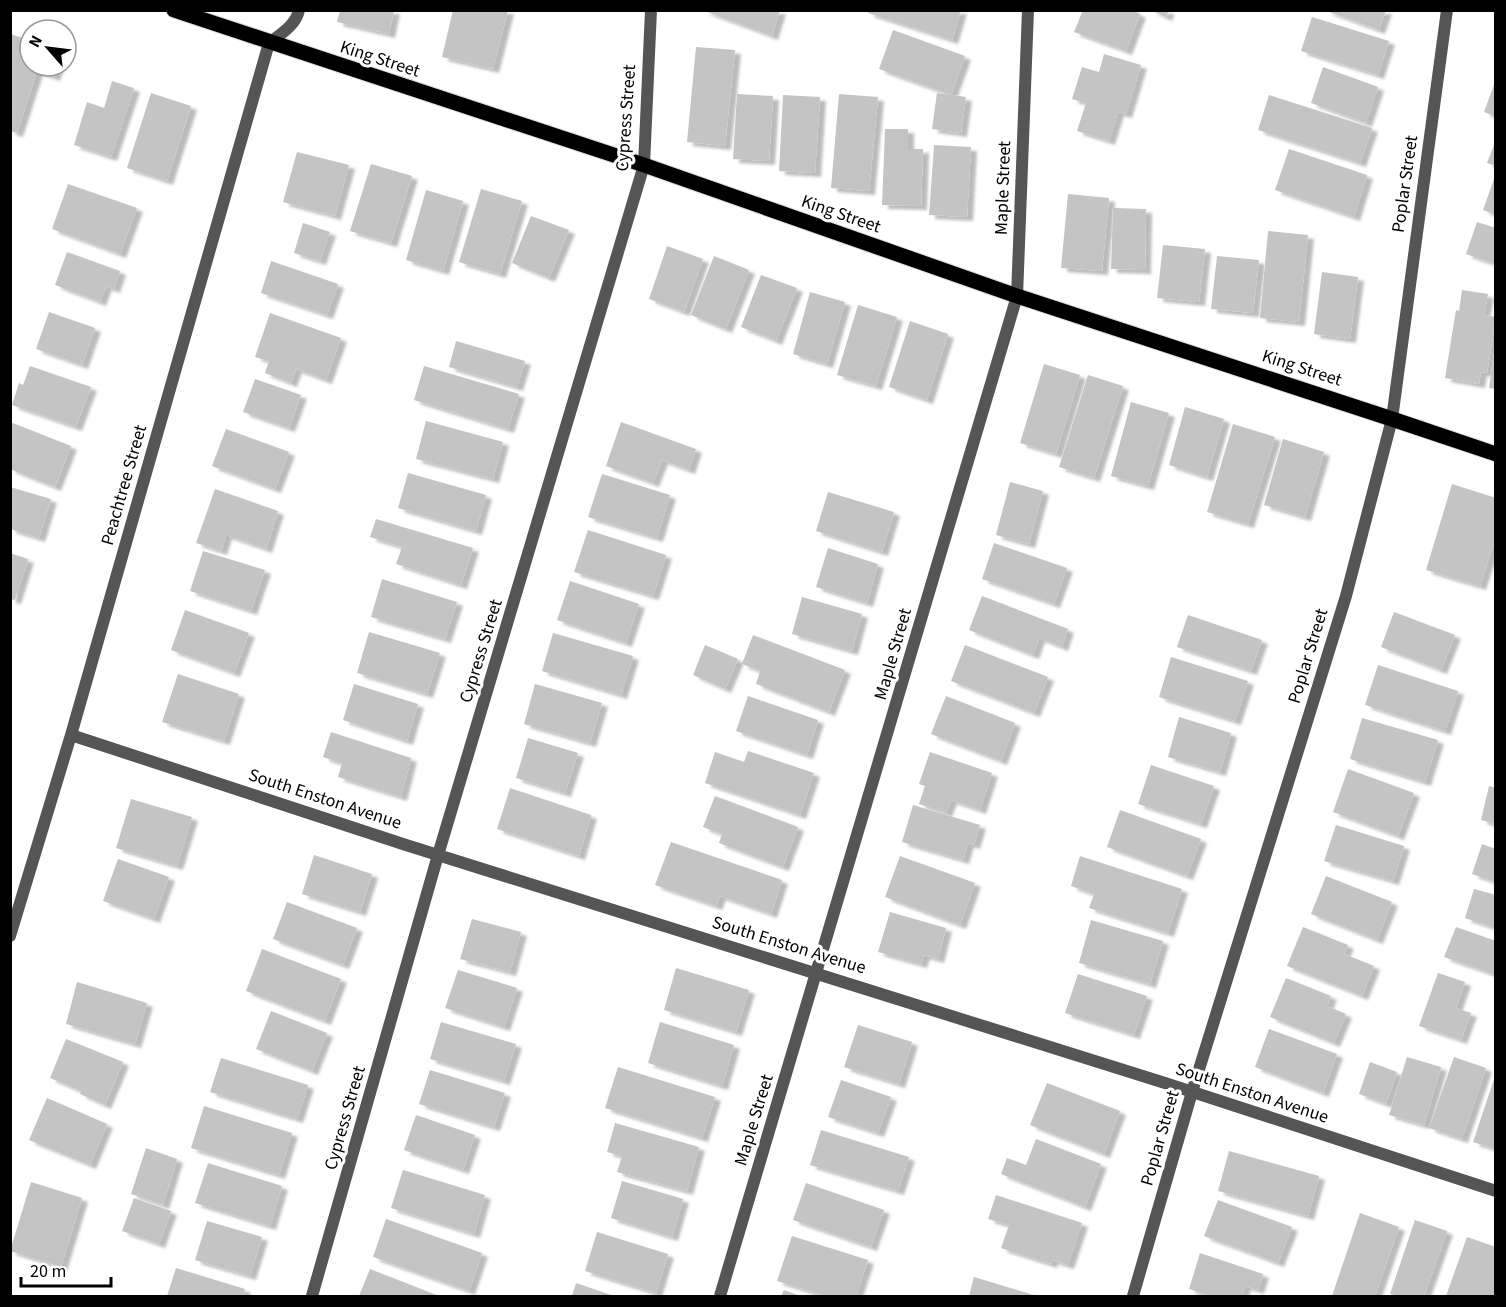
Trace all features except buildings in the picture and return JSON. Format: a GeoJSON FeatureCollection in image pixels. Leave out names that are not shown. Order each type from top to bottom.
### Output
{"type":"FeatureCollection","features":[{"type":"Feature","properties":{"kind":"main road","name":"King Street"},"geometry":{"type":"LineString","coordinates":[[174,10],[270,44],[644,165],[1017,296],[1496,454]]}},
{"type":"Feature","properties":{"kind":"street"},"geometry":{"type":"LineString","coordinates":[[270,44],[297,18],[299,10]]}},
{"type":"Feature","properties":{"kind":"street","name":"Cypress Street"},"geometry":{"type":"LineString","coordinates":[[312,1296],[438,855],[644,165],[651,10]]}},
{"type":"Feature","properties":{"kind":"street","name":"Maple Street"},"geometry":{"type":"LineString","coordinates":[[720,1296],[1017,296],[1028,10]]}},
{"type":"Feature","properties":{"kind":"street","name":"Poplar Street"},"geometry":{"type":"LineString","coordinates":[[1133,1296],[1192,1092],[1346,596],[1392,418],[1446,10]]}},
{"type":"Feature","properties":{"kind":"street","name":"Peachtree Street"},"geometry":{"type":"LineString","coordinates":[[10,936],[71,735],[270,44]]}},
{"type":"Feature","properties":{"kind":"street","name":"South Enston Avenue"},"geometry":{"type":"LineString","coordinates":[[71,735],[438,855],[1192,1092],[1496,1191]]}}]}
